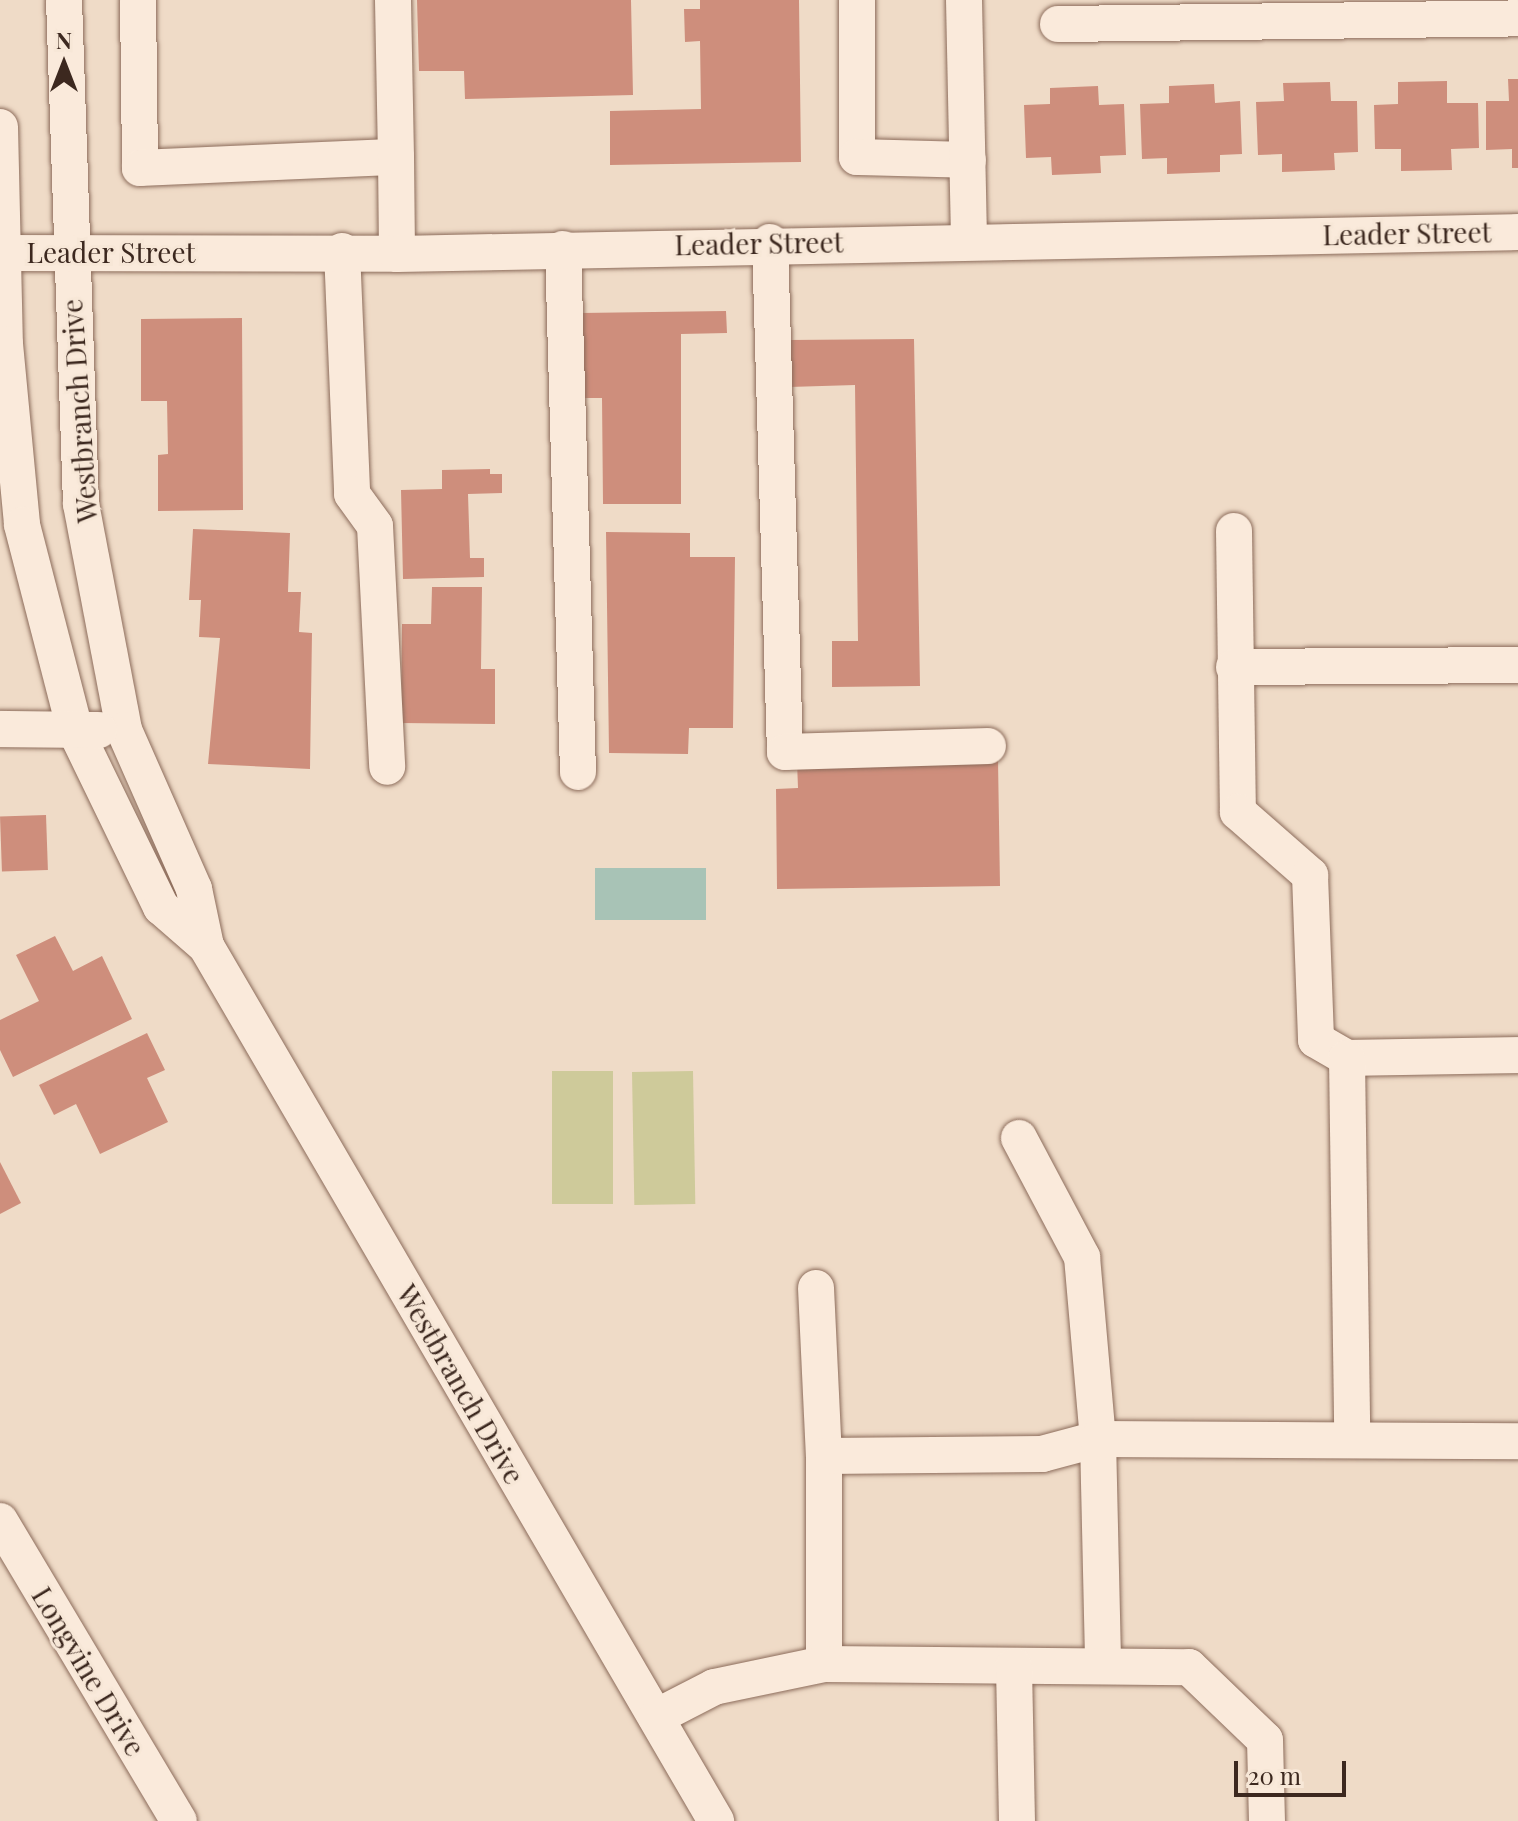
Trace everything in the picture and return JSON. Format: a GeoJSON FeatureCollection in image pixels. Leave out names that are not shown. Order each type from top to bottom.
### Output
{"type":"FeatureCollection","features":[{"type":"Feature","properties":{"kind":"street","name":"Westbranch Drive"},"geometry":{"type":"LineString","coordinates":[[64,0],[70,252],[81,504],[124,730],[194,889],[206,946],[716,1821]]}},
{"type":"Feature","properties":{"kind":"street"},"geometry":{"type":"LineString","coordinates":[[138,0],[140,168],[396,157]]}},
{"type":"Feature","properties":{"kind":"street"},"geometry":{"type":"LineString","coordinates":[[393,0],[397,254]]}},
{"type":"Feature","properties":{"kind":"street"},"geometry":{"type":"LineString","coordinates":[[857,0],[857,157],[968,160]]}},
{"type":"Feature","properties":{"kind":"street"},"geometry":{"type":"LineString","coordinates":[[964,0],[969,239]]}},
{"type":"Feature","properties":{"kind":"street"},"geometry":{"type":"LineString","coordinates":[[1058,24],[1518,18]]}},
{"type":"Feature","properties":{"kind":"street","name":"Westbranch Drive"},"geometry":{"type":"LineString","coordinates":[[0,127],[5,344],[22,525],[75,730],[161,907],[206,946]]}},
{"type":"Feature","properties":{"kind":"street","name":"Leader Street"},"geometry":{"type":"LineString","coordinates":[[2,253],[342,251],[397,254],[770,242],[1518,232]]}},
{"type":"Feature","properties":{"kind":"street"},"geometry":{"type":"LineString","coordinates":[[770,242],[785,752],[988,746]]}},
{"type":"Feature","properties":{"kind":"street"},"geometry":{"type":"LineString","coordinates":[[563,249],[578,772]]}},
{"type":"Feature","properties":{"kind":"street"},"geometry":{"type":"LineString","coordinates":[[342,251],[352,494],[375,526],[387,767]]}},
{"type":"Feature","properties":{"kind":"street"},"geometry":{"type":"LineString","coordinates":[[1234,531],[1238,812],[1310,875],[1316,1040],[1347,1058],[1518,1055]]}},
{"type":"Feature","properties":{"kind":"street"},"geometry":{"type":"LineString","coordinates":[[1234,667],[1518,665]]}},
{"type":"Feature","properties":{"kind":"street"},"geometry":{"type":"LineString","coordinates":[[0,729],[124,730]]}},
{"type":"Feature","properties":{"kind":"street"},"geometry":{"type":"LineString","coordinates":[[1347,1058],[1352,1439]]}},
{"type":"Feature","properties":{"kind":"street"},"geometry":{"type":"LineString","coordinates":[[1019,1138],[1082,1257],[1098,1439],[1103,1665]]}},
{"type":"Feature","properties":{"kind":"street"},"geometry":{"type":"LineString","coordinates":[[816,1288],[824,1456],[824,1664]]}},
{"type":"Feature","properties":{"kind":"street"},"geometry":{"type":"LineString","coordinates":[[824,1456],[1042,1454],[1098,1439],[1518,1441]]}},
{"type":"Feature","properties":{"kind":"street","name":"Longvine Drive"},"geometry":{"type":"LineString","coordinates":[[0,1521],[179,1821]]}},
{"type":"Feature","properties":{"kind":"street"},"geometry":{"type":"LineString","coordinates":[[656,1717],[714,1687],[824,1664],[1189,1667],[1265,1740],[1267,1821]]}},
{"type":"Feature","properties":{"kind":"street"},"geometry":{"type":"LineString","coordinates":[[1014,1666],[1017,1821]]}},
{"type":"Feature","properties":{"kind":"shaded area"},"geometry":{"type":"Polygon","coordinates":[[[595,868],[706,868],[706,920],[595,920],[595,868]]]}},
{"type":"Feature","properties":{"kind":"shaded area"},"geometry":{"type":"Polygon","coordinates":[[[552,1071],[613,1071],[613,1204],[552,1204],[552,1071]]]}},
{"type":"Feature","properties":{"kind":"shaded area"},"geometry":{"type":"Polygon","coordinates":[[[693,1071],[695,1204],[634,1205],[632,1072],[693,1071]]]}},
{"type":"Feature","properties":{"kind":"building"},"geometry":{"type":"Polygon","coordinates":[[[417,0],[631,0],[633,95],[465,99],[464,71],[419,71],[417,0]]]}},
{"type":"Feature","properties":{"kind":"building"},"geometry":{"type":"Polygon","coordinates":[[[700,0],[799,0],[801,162],[610,165],[610,111],[701,109],[700,41],[685,42],[684,9],[700,9],[700,0]]]}},
{"type":"Feature","properties":{"kind":"building"},"geometry":{"type":"Polygon","coordinates":[[[1508,79],[1518,79],[1518,168],[1512,168],[1512,149],[1486,150],[1486,101],[1509,101],[1508,79]]]}},
{"type":"Feature","properties":{"kind":"building"},"geometry":{"type":"Polygon","coordinates":[[[1447,81],[1447,103],[1478,103],[1479,148],[1451,149],[1452,170],[1401,171],[1401,149],[1375,149],[1374,105],[1398,104],[1398,82],[1447,81]]]}},
{"type":"Feature","properties":{"kind":"building"},"geometry":{"type":"Polygon","coordinates":[[[1330,82],[1331,101],[1357,101],[1358,152],[1334,153],[1335,170],[1282,172],[1282,154],[1258,155],[1256,102],[1284,101],[1283,83],[1330,82]]]}},
{"type":"Feature","properties":{"kind":"building"},"geometry":{"type":"Polygon","coordinates":[[[1214,84],[1215,103],[1240,101],[1242,154],[1220,155],[1220,172],[1167,174],[1167,158],[1142,159],[1140,104],[1169,103],[1169,86],[1214,84]]]}},
{"type":"Feature","properties":{"kind":"building"},"geometry":{"type":"Polygon","coordinates":[[[1098,86],[1099,105],[1124,104],[1126,155],[1100,156],[1101,173],[1052,175],[1051,157],[1026,158],[1024,105],[1050,104],[1050,88],[1098,86]]]}},
{"type":"Feature","properties":{"kind":"building"},"geometry":{"type":"Polygon","coordinates":[[[726,311],[727,333],[681,334],[681,504],[603,504],[602,398],[583,398],[581,313],[726,311]]]}},
{"type":"Feature","properties":{"kind":"building"},"geometry":{"type":"Polygon","coordinates":[[[242,318],[243,510],[158,511],[158,455],[168,454],[167,401],[141,401],[141,319],[242,318]]]}},
{"type":"Feature","properties":{"kind":"building"},"geometry":{"type":"Polygon","coordinates":[[[914,339],[920,686],[832,687],[832,641],[858,641],[855,385],[789,387],[789,340],[914,339]]]}},
{"type":"Feature","properties":{"kind":"building"},"geometry":{"type":"Polygon","coordinates":[[[490,469],[490,474],[502,474],[502,493],[468,494],[470,558],[484,558],[484,577],[403,579],[401,490],[442,489],[442,470],[490,469]]]}},
{"type":"Feature","properties":{"kind":"building"},"geometry":{"type":"Polygon","coordinates":[[[193,529],[290,533],[288,592],[301,592],[299,632],[312,633],[310,769],[208,764],[220,638],[199,637],[201,600],[189,600],[193,529]]]}},
{"type":"Feature","properties":{"kind":"building"},"geometry":{"type":"Polygon","coordinates":[[[606,532],[690,533],[690,557],[735,557],[733,728],[689,728],[688,754],[609,753],[606,532]]]}},
{"type":"Feature","properties":{"kind":"building"},"geometry":{"type":"Polygon","coordinates":[[[432,587],[482,587],[481,669],[495,669],[495,724],[401,723],[402,624],[431,624],[432,587]]]}},
{"type":"Feature","properties":{"kind":"building"},"geometry":{"type":"Polygon","coordinates":[[[998,760],[1000,886],[777,889],[776,789],[798,788],[797,762],[998,760]]]}},
{"type":"Feature","properties":{"kind":"building"},"geometry":{"type":"Polygon","coordinates":[[[46,815],[48,870],[2,872],[0,817],[46,815]]]}},
{"type":"Feature","properties":{"kind":"building"},"geometry":{"type":"Polygon","coordinates":[[[55,936],[73,971],[102,956],[132,1019],[13,1077],[0,1050],[0,1020],[39,1001],[16,955],[55,936]]]}},
{"type":"Feature","properties":{"kind":"building"},"geometry":{"type":"Polygon","coordinates":[[[147,1033],[165,1070],[147,1078],[168,1122],[100,1154],[76,1104],[54,1115],[39,1085],[147,1033]]]}},
{"type":"Feature","properties":{"kind":"building"},"geometry":{"type":"Polygon","coordinates":[[[0,1162],[21,1203],[0,1214],[0,1162]]]}}]}
